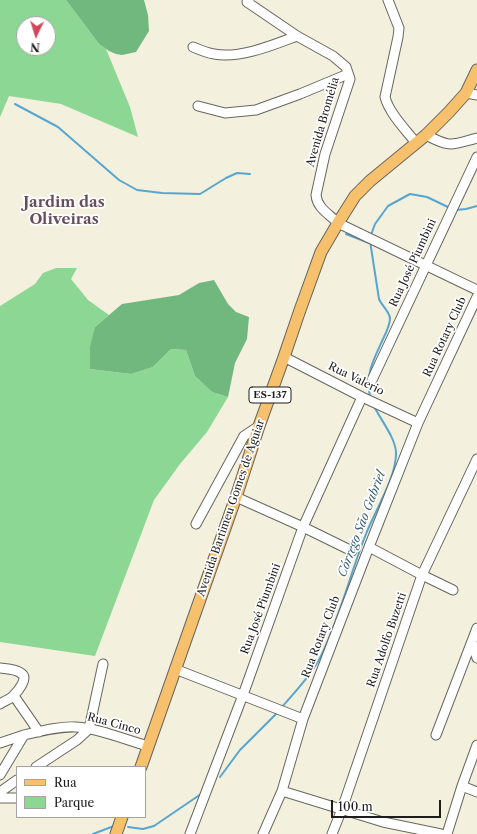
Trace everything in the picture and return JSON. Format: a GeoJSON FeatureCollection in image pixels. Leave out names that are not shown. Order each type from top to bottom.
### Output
{"type":"FeatureCollection","features":[{"type":"Feature","properties":{"kind":"main road","name":"Avenida Bartimeu Gomes de Aguiar"},"geometry":{"type":"LineString","coordinates":[[141,766],[321,252],[355,196],[370,181],[472,94],[477,70]]}},
{"type":"Feature","properties":{"kind":"main road"},"geometry":{"type":"LineString","coordinates":[[117,832],[122,818]]}},
{"type":"Feature","properties":{"kind":"street"},"geometry":{"type":"LineString","coordinates":[[388,0],[399,28],[385,97],[387,103],[397,118],[416,143]]}},
{"type":"Feature","properties":{"kind":"street","name":"Avenida Bromélia"},"geometry":{"type":"LineString","coordinates":[[247,1],[297,36],[333,56],[346,67],[350,78],[325,154],[316,195],[316,201],[319,205],[338,223],[477,290]]}},
{"type":"Feature","properties":{"kind":"street"},"geometry":{"type":"LineString","coordinates":[[193,47],[214,54],[232,55],[262,48],[297,36]]}},
{"type":"Feature","properties":{"kind":"street"},"geometry":{"type":"LineString","coordinates":[[198,106],[225,113],[256,110],[348,74]]}},
{"type":"Feature","properties":{"kind":"street"},"geometry":{"type":"LineString","coordinates":[[426,134],[441,143],[449,145],[477,138]]}},
{"type":"Feature","properties":{"kind":"street","name":"Rua José Piumbini"},"geometry":{"type":"LineString","coordinates":[[372,380],[453,205],[477,157]]}},
{"type":"Feature","properties":{"kind":"street","name":"Rua Rotary Club"},"geometry":{"type":"LineString","coordinates":[[263,834],[282,791],[303,719],[418,423],[477,297]]}},
{"type":"Feature","properties":{"kind":"street","name":"Rua Valerio"},"geometry":{"type":"LineString","coordinates":[[284,357],[418,423]]}},
{"type":"Feature","properties":{"kind":"street","name":"Rua José Piumbini"},"geometry":{"type":"LineString","coordinates":[[190,834],[243,695],[303,527],[367,399]]}},
{"type":"Feature","properties":{"kind":"street"},"geometry":{"type":"LineString","coordinates":[[196,524],[244,436],[259,426]]}},
{"type":"Feature","properties":{"kind":"street","name":"Rua Adolfo Buzetti"},"geometry":{"type":"LineString","coordinates":[[332,834],[342,809],[422,575],[477,459]]}},
{"type":"Feature","properties":{"kind":"street"},"geometry":{"type":"LineString","coordinates":[[236,497],[352,551]]}},
{"type":"Feature","properties":{"kind":"street"},"geometry":{"type":"LineString","coordinates":[[369,547],[453,590]]}},
{"type":"Feature","properties":{"kind":"street"},"geometry":{"type":"LineString","coordinates":[[436,735],[477,628]]}},
{"type":"Feature","properties":{"kind":"street"},"geometry":{"type":"LineString","coordinates":[[472,642],[477,658]]}},
{"type":"Feature","properties":{"kind":"street"},"geometry":{"type":"LineString","coordinates":[[38,766],[77,740],[89,729],[103,664]]}},
{"type":"Feature","properties":{"kind":"street"},"geometry":{"type":"LineString","coordinates":[[0,668],[17,671],[24,675],[24,682],[16,692],[0,704]]}},
{"type":"Feature","properties":{"kind":"street"},"geometry":{"type":"LineString","coordinates":[[175,670],[303,719]]}},
{"type":"Feature","properties":{"kind":"street"},"geometry":{"type":"LineString","coordinates":[[16,692],[39,732]]}},
{"type":"Feature","properties":{"kind":"street","name":"Rua Cinco"},"geometry":{"type":"LineString","coordinates":[[0,743],[24,735],[75,727],[89,729],[148,746]]}},
{"type":"Feature","properties":{"kind":"street"},"geometry":{"type":"LineString","coordinates":[[0,775],[24,735]]}},
{"type":"Feature","properties":{"kind":"street"},"geometry":{"type":"LineString","coordinates":[[447,834],[477,745]]}},
{"type":"Feature","properties":{"kind":"street"},"geometry":{"type":"LineString","coordinates":[[0,792],[16,781]]}},
{"type":"Feature","properties":{"kind":"street"},"geometry":{"type":"LineString","coordinates":[[462,786],[477,792]]}},
{"type":"Feature","properties":{"kind":"street"},"geometry":{"type":"LineString","coordinates":[[282,791],[383,822],[441,834]]}},
{"type":"Feature","properties":{"kind":"street"},"geometry":{"type":"LineString","coordinates":[[0,798],[16,798]]}},
{"type":"Feature","properties":{"kind":"green space"},"geometry":{"type":"Polygon","coordinates":[[[0,0],[66,0],[99,44],[106,49],[130,107],[138,137],[61,104],[9,96],[0,117],[0,0]]]}},
{"type":"Feature","properties":{"kind":"green space"},"geometry":{"type":"Polygon","coordinates":[[[66,0],[144,0],[148,15],[149,31],[136,52],[122,55],[116,54],[99,44],[66,0]]]}},
{"type":"Feature","properties":{"kind":"green space"},"geometry":{"type":"Polygon","coordinates":[[[56,268],[77,268],[71,279],[88,300],[109,315],[95,327],[90,369],[131,374],[153,367],[171,349],[186,350],[195,376],[212,392],[228,397],[207,432],[180,464],[154,500],[95,656],[0,642],[0,306],[35,284],[43,273],[56,268]]]}},
{"type":"Feature","properties":{"kind":"green space"},"geometry":{"type":"Polygon","coordinates":[[[214,280],[228,304],[236,312],[249,317],[247,339],[235,363],[228,397],[212,392],[195,376],[186,350],[171,349],[153,367],[131,374],[90,369],[90,347],[95,327],[122,304],[179,295],[199,283],[214,280]]]}},
{"type":"Feature","properties":{"kind":"waterway"},"geometry":{"type":"LineString","coordinates":[[15,104],[58,127],[119,180],[137,190],[162,193],[200,194],[237,173],[250,174]]}},
{"type":"Feature","properties":{"kind":"waterway","name":"Córrego São Gabriel"},"geometry":{"type":"LineString","coordinates":[[371,235],[375,224],[388,206],[410,194],[427,197],[450,208]]}},
{"type":"Feature","properties":{"kind":"waterway","name":"Córrego São Gabriel"},"geometry":{"type":"LineString","coordinates":[[456,210],[477,206]]}},
{"type":"Feature","properties":{"kind":"waterway"},"geometry":{"type":"LineString","coordinates":[[346,234],[369,243]]}},
{"type":"Feature","properties":{"kind":"waterway","name":"Córrego São Gabriel"},"geometry":{"type":"LineString","coordinates":[[370,241],[379,299],[390,318],[388,329],[371,367],[369,381],[370,396]]}},
{"type":"Feature","properties":{"kind":"waterway","name":"Córrego São Gabriel"},"geometry":{"type":"LineString","coordinates":[[282,707],[308,676],[321,656],[334,626],[366,534],[393,472],[396,452],[395,446],[374,406]]}},
{"type":"Feature","properties":{"kind":"waterway","name":"Córrego São Gabriel"},"geometry":{"type":"LineString","coordinates":[[220,777],[240,750],[278,712]]}},
{"type":"Feature","properties":{"kind":"waterway","name":"Córrego São Gabriel"},"geometry":{"type":"LineString","coordinates":[[128,827],[143,829],[154,826],[201,794]]}},
{"type":"Feature","properties":{"kind":"waterway","name":"Córrego São Gabriel"},"geometry":{"type":"LineString","coordinates":[[93,834],[114,826]]}},
{"type":"Feature","properties":{"kind":"district","name":"Jardim das Oliveiras"},"geometry":{"type":"Point","coordinates":[64,212]}}]}
